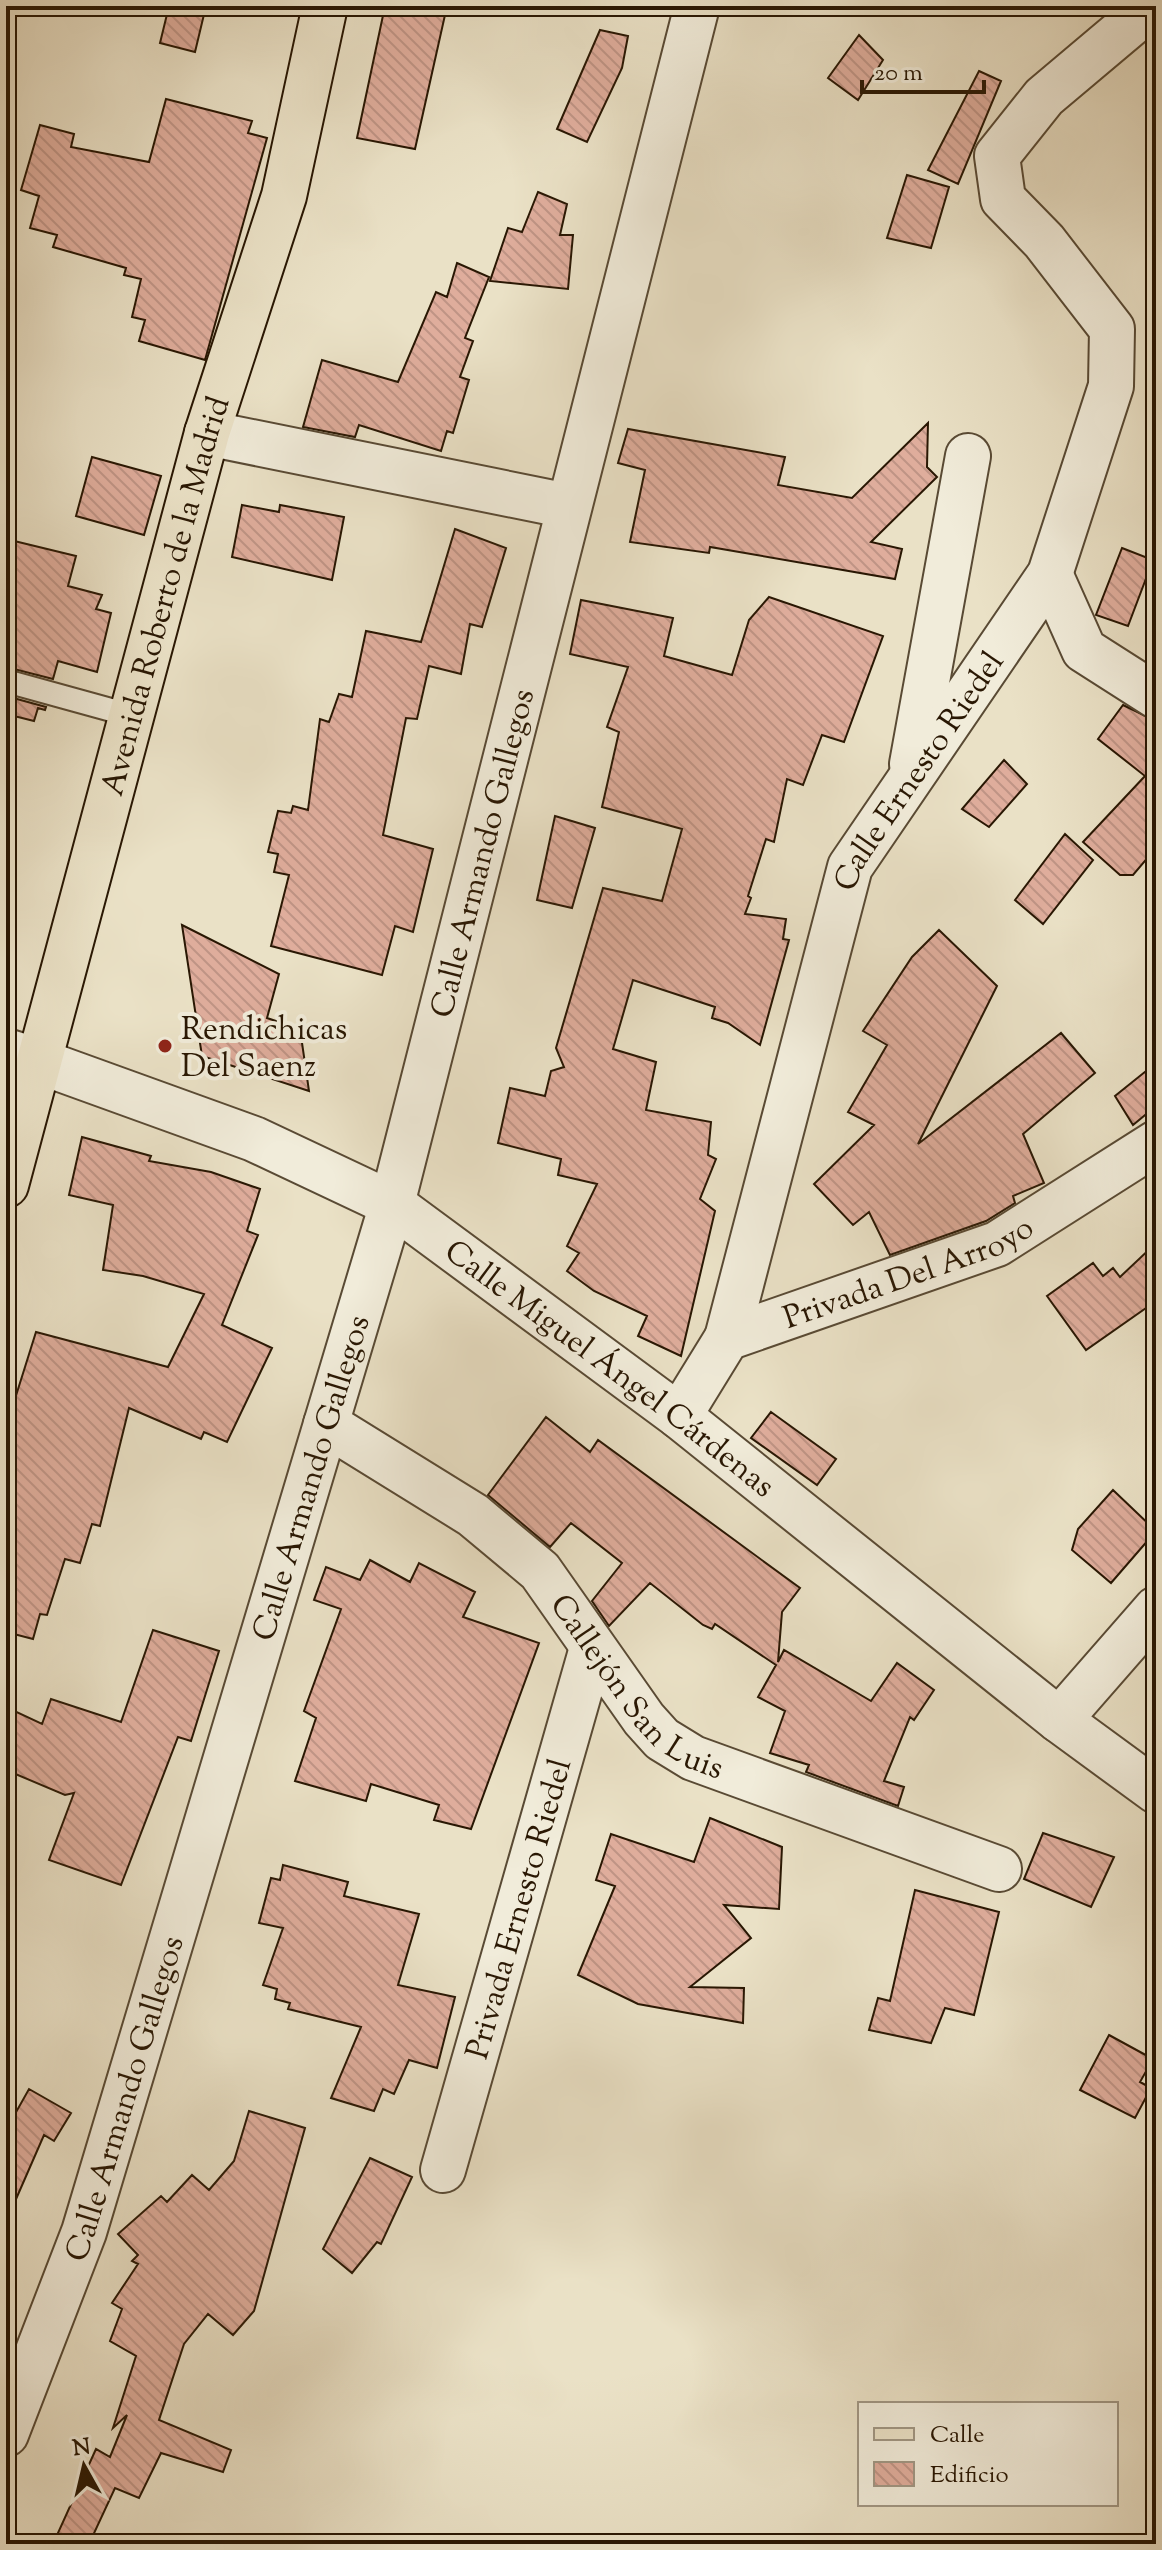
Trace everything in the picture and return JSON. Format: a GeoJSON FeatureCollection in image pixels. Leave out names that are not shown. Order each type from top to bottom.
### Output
{"type":"FeatureCollection","features":[{"type":"Feature","properties":{"kind":"main road","name":"Avenida Roberto de la Madrid"},"geometry":{"type":"LineString","coordinates":[[6,1185],[24,1056],[133,716],[207,433],[284,196],[325,6]]}},
{"type":"Feature","properties":{"kind":"street","name":"Calle Armando Gallegos"},"geometry":{"type":"LineString","coordinates":[[6,2434],[84,2232],[392,1204],[697,6]]}},
{"type":"Feature","properties":{"kind":"street","name":"Calle Ernesto Riedel"},"geometry":{"type":"LineString","coordinates":[[727,1338],[850,867],[1050,574],[1111,386],[1112,329],[1044,241],[1003,199],[997,156],[1044,97],[1152,6]]}},
{"type":"Feature","properties":{"kind":"street"},"geometry":{"type":"LineString","coordinates":[[207,433],[568,506]]}},
{"type":"Feature","properties":{"kind":"street"},"geometry":{"type":"LineString","coordinates":[[909,780],[968,456]]}},
{"type":"Feature","properties":{"kind":"street"},"geometry":{"type":"LineString","coordinates":[[1050,574],[1084,650],[1156,696]]}},
{"type":"Feature","properties":{"kind":"street","name":"Calle Miguel Ángel Cárdenas"},"geometry":{"type":"LineString","coordinates":[[24,1056],[254,1139],[392,1204],[679,1416],[1059,1720],[1156,1791]]}},
{"type":"Feature","properties":{"kind":"street","name":"Privada Del Arroyo"},"geometry":{"type":"LineString","coordinates":[[727,1338],[997,1244],[1156,1143]]}},
{"type":"Feature","properties":{"kind":"street"},"geometry":{"type":"LineString","coordinates":[[679,1416],[727,1338]]}},
{"type":"Feature","properties":{"kind":"street","name":"Callejón San Luis"},"geometry":{"type":"LineString","coordinates":[[326,1424],[473,1515],[540,1571],[592,1648],[662,1739],[693,1758],[999,1869]]}},
{"type":"Feature","properties":{"kind":"street"},"geometry":{"type":"LineString","coordinates":[[1059,1720],[1156,1609]]}},
{"type":"Feature","properties":{"kind":"street","name":"Privada Ernesto Riedel"},"geometry":{"type":"LineString","coordinates":[[443,2170],[592,1648]]}},
{"type":"Feature","properties":{"kind":"lane"},"geometry":{"type":"LineString","coordinates":[[6,681],[133,716]]}},
{"type":"Feature","properties":{"kind":"building"},"geometry":{"type":"Polygon","coordinates":[[[169,6],[206,6],[195,52],[160,43],[169,6]]]}},
{"type":"Feature","properties":{"kind":"building"},"geometry":{"type":"Polygon","coordinates":[[[385,6],[447,6],[415,149],[357,138],[385,6]]]}},
{"type":"Feature","properties":{"kind":"building"},"geometry":{"type":"Polygon","coordinates":[[[600,30],[628,36],[622,68],[587,142],[557,129],[600,30]]]}},
{"type":"Feature","properties":{"kind":"building"},"geometry":{"type":"Polygon","coordinates":[[[859,35],[883,60],[858,100],[828,78],[859,35]]]}},
{"type":"Feature","properties":{"kind":"building"},"geometry":{"type":"Polygon","coordinates":[[[979,71],[1001,81],[958,184],[928,170],[979,71]]]}},
{"type":"Feature","properties":{"kind":"building"},"geometry":{"type":"Polygon","coordinates":[[[166,99],[252,121],[248,133],[267,138],[205,360],[139,341],[145,320],[132,317],[141,279],[124,275],[126,268],[53,247],[57,235],[30,228],[39,196],[21,190],[40,125],[74,134],[71,147],[149,162],[166,99]]]}},
{"type":"Feature","properties":{"kind":"building"},"geometry":{"type":"Polygon","coordinates":[[[907,175],[949,187],[931,248],[887,238],[907,175]]]}},
{"type":"Feature","properties":{"kind":"building"},"geometry":{"type":"Polygon","coordinates":[[[538,192],[567,204],[560,235],[573,235],[568,289],[490,281],[508,228],[522,232],[538,192]]]}},
{"type":"Feature","properties":{"kind":"building"},"geometry":{"type":"Polygon","coordinates":[[[457,263],[489,277],[465,338],[473,341],[460,377],[469,380],[453,433],[447,431],[441,451],[359,425],[355,437],[303,427],[322,360],[398,382],[436,292],[447,297],[457,263]]]}},
{"type":"Feature","properties":{"kind":"building"},"geometry":{"type":"Polygon","coordinates":[[[928,423],[927,467],[937,477],[871,542],[902,549],[895,579],[710,547],[709,553],[630,542],[645,470],[618,463],[628,429],[785,457],[778,485],[852,498],[928,423]]]}},
{"type":"Feature","properties":{"kind":"building"},"geometry":{"type":"Polygon","coordinates":[[[92,457],[161,476],[144,535],[76,516],[92,457]]]}},
{"type":"Feature","properties":{"kind":"building"},"geometry":{"type":"Polygon","coordinates":[[[242,505],[279,512],[280,505],[344,517],[332,580],[232,557],[242,505]]]}},
{"type":"Feature","properties":{"kind":"building"},"geometry":{"type":"Polygon","coordinates":[[[455,529],[506,548],[482,627],[470,624],[461,674],[429,666],[417,719],[406,718],[383,835],[433,849],[413,932],[395,926],[382,975],[271,946],[289,875],[274,872],[278,854],[268,852],[278,811],[291,813],[293,806],[308,810],[320,719],[329,722],[339,694],[352,697],[366,631],[421,642],[455,529]]]}},
{"type":"Feature","properties":{"kind":"building"},"geometry":{"type":"Polygon","coordinates":[[[6,539],[76,556],[68,586],[102,595],[96,609],[111,613],[97,672],[58,661],[53,679],[6,667],[6,539]]]}},
{"type":"Feature","properties":{"kind":"building"},"geometry":{"type":"Polygon","coordinates":[[[1122,548],[1153,560],[1128,626],[1096,615],[1122,548]]]}},
{"type":"Feature","properties":{"kind":"building"},"geometry":{"type":"Polygon","coordinates":[[[769,597],[883,636],[844,742],[822,735],[803,785],[787,779],[774,842],[766,839],[748,896],[751,898],[745,914],[786,919],[783,939],[789,940],[760,1045],[728,1023],[712,1018],[715,1007],[633,980],[613,1049],[656,1062],[646,1110],[711,1122],[708,1155],[716,1159],[700,1199],[715,1211],[681,1356],[638,1336],[647,1316],[594,1291],[567,1271],[579,1253],[567,1246],[597,1184],[558,1175],[561,1159],[498,1143],[510,1088],[545,1096],[551,1071],[564,1067],[556,1048],[603,888],[662,901],[682,829],[602,807],[619,732],[607,727],[628,667],[570,654],[581,600],[673,618],[664,656],[732,675],[749,620],[769,597]]]}},
{"type":"Feature","properties":{"kind":"building"},"geometry":{"type":"Polygon","coordinates":[[[6,696],[46,707],[45,710],[38,708],[34,721],[6,714],[6,696]]]}},
{"type":"Feature","properties":{"kind":"building"},"geometry":{"type":"Polygon","coordinates":[[[1123,705],[1156,721],[1156,848],[1133,875],[1120,875],[1083,842],[1145,776],[1098,739],[1123,705]]]}},
{"type":"Feature","properties":{"kind":"building"},"geometry":{"type":"Polygon","coordinates":[[[1004,760],[1027,784],[989,827],[962,809],[1004,760]]]}},
{"type":"Feature","properties":{"kind":"building"},"geometry":{"type":"Polygon","coordinates":[[[555,816],[595,828],[572,908],[537,900],[555,816]]]}},
{"type":"Feature","properties":{"kind":"building"},"geometry":{"type":"Polygon","coordinates":[[[1065,834],[1093,860],[1043,924],[1015,900],[1065,834]]]}},
{"type":"Feature","properties":{"kind":"building"},"geometry":{"type":"Polygon","coordinates":[[[182,925],[279,974],[267,1018],[300,1029],[309,1091],[202,1056],[182,925]]]}},
{"type":"Feature","properties":{"kind":"building"},"geometry":{"type":"Polygon","coordinates":[[[939,930],[997,986],[918,1144],[1061,1033],[1095,1073],[1023,1134],[1044,1183],[1013,1196],[1015,1203],[986,1221],[890,1255],[869,1212],[853,1225],[814,1184],[874,1125],[848,1112],[887,1045],[863,1031],[912,957],[939,930]]]}},
{"type":"Feature","properties":{"kind":"building"},"geometry":{"type":"Polygon","coordinates":[[[1156,1063],[1156,1106],[1133,1125],[1115,1096],[1156,1063]]]}},
{"type":"Feature","properties":{"kind":"building"},"geometry":{"type":"Polygon","coordinates":[[[82,1137],[151,1156],[149,1161],[211,1172],[260,1189],[247,1231],[258,1235],[222,1325],[272,1348],[227,1442],[204,1432],[201,1439],[129,1408],[100,1526],[92,1524],[80,1563],[65,1559],[47,1615],[40,1614],[33,1639],[6,1632],[6,1399],[14,1402],[36,1332],[168,1367],[204,1294],[143,1276],[103,1270],[113,1205],[69,1195],[82,1137]]]}},
{"type":"Feature","properties":{"kind":"building"},"geometry":{"type":"Polygon","coordinates":[[[1156,1243],[1156,1301],[1086,1350],[1047,1296],[1093,1263],[1103,1276],[1113,1268],[1120,1277],[1156,1243]]]}},
{"type":"Feature","properties":{"kind":"building"},"geometry":{"type":"Polygon","coordinates":[[[771,1412],[836,1459],[817,1485],[751,1438],[771,1412]]]}},
{"type":"Feature","properties":{"kind":"building"},"geometry":{"type":"Polygon","coordinates":[[[546,1417],[590,1452],[598,1440],[800,1588],[782,1612],[778,1662],[784,1650],[871,1701],[897,1663],[934,1690],[914,1720],[910,1717],[884,1781],[904,1787],[898,1806],[806,1772],[809,1765],[770,1753],[785,1711],[758,1697],[776,1665],[715,1624],[712,1629],[703,1625],[650,1583],[609,1626],[592,1601],[622,1563],[571,1523],[550,1547],[488,1495],[546,1417]]]}},
{"type":"Feature","properties":{"kind":"building"},"geometry":{"type":"Polygon","coordinates":[[[1113,1490],[1156,1531],[1111,1583],[1072,1550],[1078,1529],[1113,1490]]]}},
{"type":"Feature","properties":{"kind":"building"},"geometry":{"type":"Polygon","coordinates":[[[370,1560],[410,1582],[419,1563],[475,1592],[463,1617],[539,1643],[471,1829],[434,1820],[439,1805],[371,1784],[366,1801],[295,1781],[316,1718],[304,1711],[341,1609],[314,1600],[326,1567],[360,1580],[370,1560]]]}},
{"type":"Feature","properties":{"kind":"building"},"geometry":{"type":"Polygon","coordinates":[[[153,1630],[219,1651],[191,1741],[178,1737],[121,1885],[49,1860],[74,1793],[65,1795],[6,1770],[6,1707],[42,1724],[51,1699],[121,1722],[153,1630]]]}},
{"type":"Feature","properties":{"kind":"building"},"geometry":{"type":"Polygon","coordinates":[[[710,1818],[782,1847],[779,1909],[724,1905],[751,1938],[690,1987],[744,1988],[743,2023],[638,2004],[578,1975],[615,1886],[596,1880],[611,1834],[694,1862],[710,1818]]]}},
{"type":"Feature","properties":{"kind":"building"},"geometry":{"type":"Polygon","coordinates":[[[1043,1833],[1114,1857],[1091,1907],[1024,1879],[1043,1833]]]}},
{"type":"Feature","properties":{"kind":"building"},"geometry":{"type":"Polygon","coordinates":[[[283,1865],[348,1882],[344,1896],[419,1914],[398,1985],[455,1997],[437,2068],[409,2060],[394,2094],[383,2089],[374,2111],[331,2098],[361,2027],[288,2009],[290,2003],[275,1999],[277,1989],[263,1985],[283,1928],[259,1923],[271,1878],[280,1880],[283,1865]]]}},
{"type":"Feature","properties":{"kind":"building"},"geometry":{"type":"Polygon","coordinates":[[[915,1890],[999,1912],[974,2015],[945,2008],[931,2043],[869,2030],[878,1998],[890,2001],[915,1890]]]}},
{"type":"Feature","properties":{"kind":"building"},"geometry":{"type":"Polygon","coordinates":[[[1109,2035],[1153,2059],[1140,2082],[1151,2088],[1135,2118],[1080,2090],[1109,2035]]]}},
{"type":"Feature","properties":{"kind":"building"},"geometry":{"type":"Polygon","coordinates":[[[29,2089],[71,2113],[54,2141],[44,2135],[6,2222],[6,2130],[29,2089]]]}},
{"type":"Feature","properties":{"kind":"building"},"geometry":{"type":"Polygon","coordinates":[[[249,2111],[305,2128],[254,2311],[233,2335],[208,2314],[184,2344],[159,2420],[231,2450],[223,2472],[161,2453],[139,2498],[115,2488],[89,2544],[53,2544],[96,2449],[110,2457],[127,2415],[113,2428],[136,2356],[110,2341],[122,2309],[112,2303],[138,2264],[132,2261],[138,2255],[118,2234],[161,2196],[167,2202],[192,2175],[209,2190],[234,2161],[249,2111]]]}},
{"type":"Feature","properties":{"kind":"building"},"geometry":{"type":"Polygon","coordinates":[[[370,2158],[412,2177],[381,2244],[377,2242],[352,2273],[323,2249],[370,2158]]]}},
{"type":"Feature","properties":{"kind":"place","name":"Rendichicas Del Saenz"},"geometry":{"type":"Point","coordinates":[165,1046]}}]}
